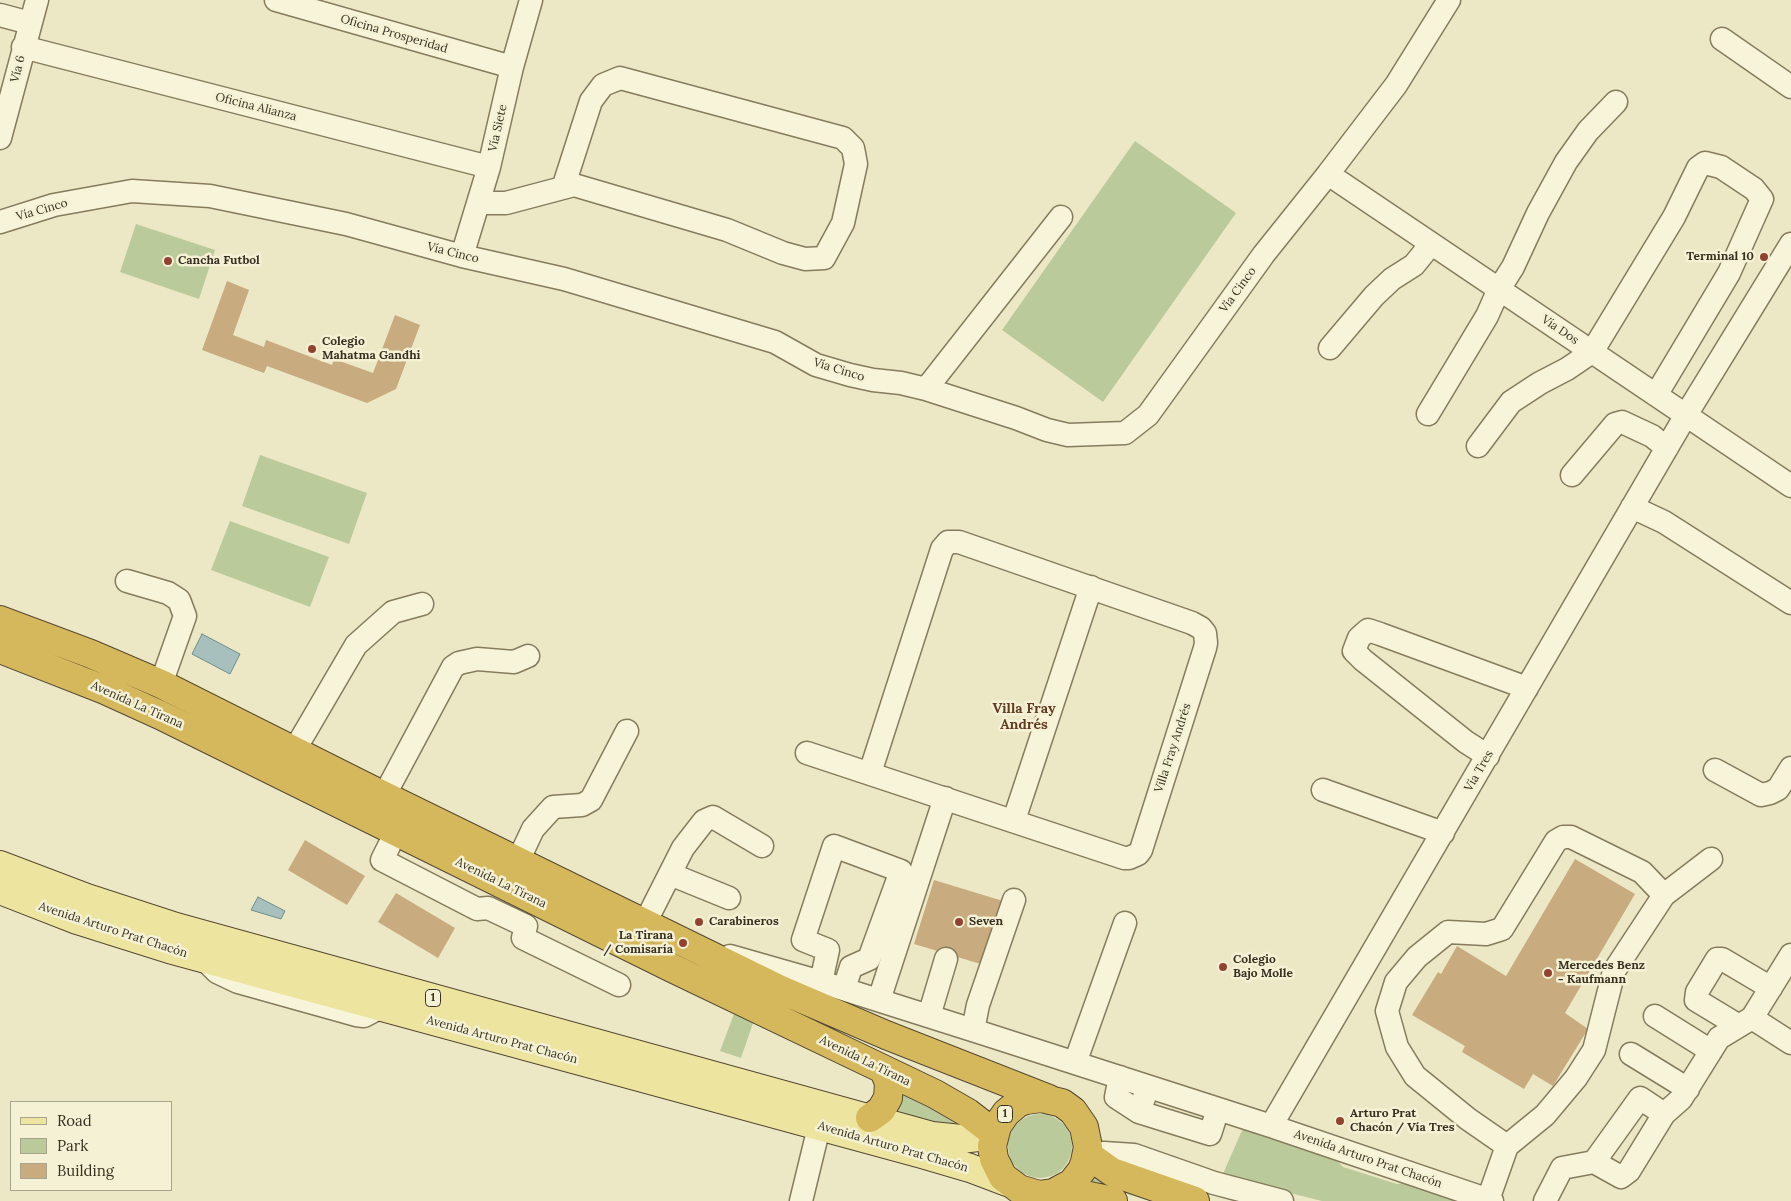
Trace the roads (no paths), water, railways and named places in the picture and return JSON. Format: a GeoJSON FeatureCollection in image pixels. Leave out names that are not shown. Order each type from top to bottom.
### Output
{"type":"FeatureCollection","features":[{"type":"Feature","properties":{"kind":"highway"},"geometry":{"type":"LineString","coordinates":[[0,620],[91,654],[161,684],[384,796],[832,1013],[1062,1103],[1077,1116],[1086,1134],[1088,1154],[1077,1177],[1057,1195]]}},
{"type":"Feature","properties":{"kind":"highway","name":"Avenida La Tirana"},"geometry":{"type":"LineString","coordinates":[[0,649],[97,687],[160,715],[954,1105],[994,1133]]}},
{"type":"Feature","properties":{"kind":"highway"},"geometry":{"type":"LineString","coordinates":[[870,1118],[881,1110],[888,1098],[889,1083],[884,1070]]}},
{"type":"Feature","properties":{"kind":"highway","name":"1"},"geometry":{"type":"LineString","coordinates":[[1008,1182],[999,1172],[994,1160],[992,1146],[994,1133],[1001,1119],[1012,1108],[1026,1100],[1049,1099]]}},
{"type":"Feature","properties":{"kind":"highway"},"geometry":{"type":"LineString","coordinates":[[1088,1154],[1112,1172],[1195,1201]]}},
{"type":"Feature","properties":{"kind":"highway","name":"Avenida Arturo Prat Chacón"},"geometry":{"type":"LineString","coordinates":[[1008,1182],[1025,1192],[1039,1195],[1075,1193],[1113,1201]]}},
{"type":"Feature","properties":{"kind":"main road","name":"Avenida Arturo Prat Chacón"},"geometry":{"type":"LineString","coordinates":[[0,865],[87,898],[176,927],[932,1136],[947,1138],[978,1137],[994,1133]]}},
{"type":"Feature","properties":{"kind":"main road","name":"Avenida Arturo Prat Chacón"},"geometry":{"type":"LineString","coordinates":[[0,890],[123,935],[204,959],[922,1154],[1008,1182]]}},
{"type":"Feature","properties":{"kind":"street","name":"Vía 6"},"geometry":{"type":"LineString","coordinates":[[0,138],[36,0]]}},
{"type":"Feature","properties":{"kind":"street","name":"Oficina Prosperidad"},"geometry":{"type":"LineString","coordinates":[[276,0],[512,67]]}},
{"type":"Feature","properties":{"kind":"street","name":"Vía Siete"},"geometry":{"type":"LineString","coordinates":[[462,256],[489,167],[512,67],[532,0]]}},
{"type":"Feature","properties":{"kind":"street","name":"Vía Cinco"},"geometry":{"type":"LineString","coordinates":[[0,222],[54,205],[132,191],[210,196],[346,224],[462,256],[564,279],[775,342],[816,364],[850,375],[926,389],[1047,430],[1068,435],[1125,433],[1148,415],[1264,254],[1396,85],[1449,0]]}},
{"type":"Feature","properties":{"kind":"street"},"geometry":{"type":"LineString","coordinates":[[0,15],[30,23]]}},
{"type":"Feature","properties":{"kind":"street"},"geometry":{"type":"LineString","coordinates":[[1722,40],[1791,87]]}},
{"type":"Feature","properties":{"kind":"street","name":"Oficina Alianza"},"geometry":{"type":"LineString","coordinates":[[23,47],[489,167]]}},
{"type":"Feature","properties":{"kind":"street"},"geometry":{"type":"LineString","coordinates":[[478,203],[506,203],[563,188],[574,185],[727,230],[783,253],[804,259],[824,258],[844,223],[856,164],[853,148],[843,138],[620,78],[603,86],[591,101],[563,188]]}},
{"type":"Feature","properties":{"kind":"street"},"geometry":{"type":"LineString","coordinates":[[1428,414],[1487,316],[1499,289],[1513,267],[1538,214],[1566,162],[1588,131],[1616,102]]}},
{"type":"Feature","properties":{"kind":"street"},"geometry":{"type":"LineString","coordinates":[[1478,446],[1511,402],[1568,369],[1592,352],[1674,217],[1698,168],[1705,163],[1721,167],[1754,189],[1762,199],[1728,273],[1656,395]]}},
{"type":"Feature","properties":{"kind":"street","name":"Vía Dos"},"geometry":{"type":"LineString","coordinates":[[1328,174],[1791,486]]}},
{"type":"Feature","properties":{"kind":"street"},"geometry":{"type":"LineString","coordinates":[[926,389],[1061,217]]}},
{"type":"Feature","properties":{"kind":"street"},"geometry":{"type":"LineString","coordinates":[[1330,348],[1374,296],[1392,279],[1414,265],[1431,244]]}},
{"type":"Feature","properties":{"kind":"street","name":"Vía Tres"},"geometry":{"type":"LineString","coordinates":[[1272,1126],[1686,415],[1791,244]]}},
{"type":"Feature","properties":{"kind":"street"},"geometry":{"type":"LineString","coordinates":[[1572,476],[1615,424],[1622,422],[1652,436],[1667,448]]}},
{"type":"Feature","properties":{"kind":"street"},"geometry":{"type":"LineString","coordinates":[[1632,508],[1664,522],[1791,604]]}},
{"type":"Feature","properties":{"kind":"street","name":"Villa Fray Andrés"},"geometry":{"type":"LineString","coordinates":[[807,753],[1124,858],[1134,857],[1141,850],[1205,648],[1206,638],[1201,628],[1197,625],[959,542],[948,542],[942,549],[870,773]]}},
{"type":"Feature","properties":{"kind":"street"},"geometry":{"type":"LineString","coordinates":[[127,581],[168,593],[179,600],[185,616],[161,684]]}},
{"type":"Feature","properties":{"kind":"street"},"geometry":{"type":"LineString","coordinates":[[1014,820],[1091,587]]}},
{"type":"Feature","properties":{"kind":"street"},"geometry":{"type":"LineString","coordinates":[[294,751],[356,645],[394,612],[422,604]]}},
{"type":"Feature","properties":{"kind":"street"},"geometry":{"type":"LineString","coordinates":[[1488,756],[1466,742],[1363,660],[1354,651],[1359,638],[1368,630],[1527,688]]}},
{"type":"Feature","properties":{"kind":"street"},"geometry":{"type":"LineString","coordinates":[[384,796],[452,667],[477,659],[514,662],[528,656]]}},
{"type":"Feature","properties":{"kind":"street"},"geometry":{"type":"LineString","coordinates":[[518,861],[533,829],[553,808],[582,805],[591,800],[627,730]]}},
{"type":"Feature","properties":{"kind":"street"},"geometry":{"type":"LineString","coordinates":[[1716,770],[1762,795],[1778,789],[1791,768]]}},
{"type":"Feature","properties":{"kind":"street"},"geometry":{"type":"LineString","coordinates":[[1322,790],[1443,833]]}},
{"type":"Feature","properties":{"kind":"street"},"geometry":{"type":"LineString","coordinates":[[879,1000],[946,798]]}},
{"type":"Feature","properties":{"kind":"street"},"geometry":{"type":"LineString","coordinates":[[645,923],[684,848],[704,821],[713,817],[762,846]]}},
{"type":"Feature","properties":{"kind":"street"},"geometry":{"type":"LineString","coordinates":[[396,832],[382,860],[477,909],[488,908],[526,926],[523,938],[619,985]]}},
{"type":"Feature","properties":{"kind":"street"},"geometry":{"type":"LineString","coordinates":[[1507,1146],[1468,1119],[1415,1076],[1397,1047],[1387,1011],[1396,982],[1418,956],[1448,932],[1486,934],[1502,928],[1556,841],[1563,837],[1571,838],[1642,872],[1664,894]]}},
{"type":"Feature","properties":{"kind":"street"},"geometry":{"type":"LineString","coordinates":[[820,982],[828,950],[804,940],[834,846],[901,871],[869,959],[851,967],[844,989]]}},
{"type":"Feature","properties":{"kind":"street"},"geometry":{"type":"LineString","coordinates":[[1490,1200],[1507,1146],[1545,1115],[1594,1050],[1614,971],[1664,894],[1711,859]]}},
{"type":"Feature","properties":{"kind":"street"},"geometry":{"type":"LineString","coordinates":[[670,874],[729,898]]}},
{"type":"Feature","properties":{"kind":"street"},"geometry":{"type":"LineString","coordinates":[[973,1030],[978,1005],[1014,900]]}},
{"type":"Feature","properties":{"kind":"street"},"geometry":{"type":"LineString","coordinates":[[1075,1063],[1125,923]]}},
{"type":"Feature","properties":{"kind":"street"},"geometry":{"type":"LineString","coordinates":[[691,945],[844,989],[1272,1126]]}},
{"type":"Feature","properties":{"kind":"street"},"geometry":{"type":"LineString","coordinates":[[1545,1201],[1562,1168],[1594,1162],[1621,1177],[1629,1171],[1664,1114],[1681,1099],[1719,1038],[1746,1022],[1771,988],[1791,956]]}},
{"type":"Feature","properties":{"kind":"street"},"geometry":{"type":"LineString","coordinates":[[1771,988],[1722,958],[1717,959],[1697,992],[1696,1000],[1791,1043]]}},
{"type":"Feature","properties":{"kind":"street"},"geometry":{"type":"LineString","coordinates":[[929,1016],[946,959]]}},
{"type":"Feature","properties":{"kind":"street"},"geometry":{"type":"LineString","coordinates":[[1655,1016],[1711,1051]]}},
{"type":"Feature","properties":{"kind":"street"},"geometry":{"type":"LineString","coordinates":[[1631,1054],[1688,1089]]}},
{"type":"Feature","properties":{"kind":"street"},"geometry":{"type":"LineString","coordinates":[[1120,1078],[1116,1097],[1139,1112],[1210,1134],[1218,1109]]}},
{"type":"Feature","properties":{"kind":"street"},"geometry":{"type":"LineString","coordinates":[[1139,1112],[1148,1087]]}},
{"type":"Feature","properties":{"kind":"street"},"geometry":{"type":"LineString","coordinates":[[1176,1123],[1184,1098]]}},
{"type":"Feature","properties":{"kind":"street"},"geometry":{"type":"LineString","coordinates":[[1594,1162],[1640,1098],[1664,1114]]}},
{"type":"Feature","properties":{"kind":"street","name":"Avenida Arturo Prat Chacón"},"geometry":{"type":"LineString","coordinates":[[1272,1126],[1490,1200]]}},
{"type":"Feature","properties":{"kind":"street"},"geometry":{"type":"LineString","coordinates":[[801,1201],[820,1127]]}},
{"type":"Feature","properties":{"kind":"street"},"geometry":{"type":"LineString","coordinates":[[1088,1154],[1104,1152],[1134,1155],[1214,1183],[1282,1201]]}},
{"type":"Feature","properties":{"kind":"water"},"geometry":{"type":"Polygon","coordinates":[[[202,634],[240,654],[230,674],[192,654],[202,634]]]}},
{"type":"Feature","properties":{"kind":"water"},"geometry":{"type":"Polygon","coordinates":[[[258,897],[285,911],[281,919],[251,910],[258,897]]]}},
{"type":"Feature","properties":{"kind":"place","name":"Terminal 10"},"geometry":{"type":"Point","coordinates":[1764,257]}},
{"type":"Feature","properties":{"kind":"place","name":"Cancha Futbol"},"geometry":{"type":"Point","coordinates":[168,261]}},
{"type":"Feature","properties":{"kind":"place","name":"Colegio Mahatma Gandhi"},"geometry":{"type":"Point","coordinates":[312,349]}},
{"type":"Feature","properties":{"kind":"place","name":"Carabineros"},"geometry":{"type":"Point","coordinates":[699,922]}},
{"type":"Feature","properties":{"kind":"place","name":"Seven"},"geometry":{"type":"Point","coordinates":[959,922]}},
{"type":"Feature","properties":{"kind":"place","name":"La Tirana / Comisaría"},"geometry":{"type":"Point","coordinates":[683,943]}},
{"type":"Feature","properties":{"kind":"place","name":"Colegio Bajo Molle"},"geometry":{"type":"Point","coordinates":[1223,967]}},
{"type":"Feature","properties":{"kind":"place","name":"Mercedes Benz - Kaufmann"},"geometry":{"type":"Point","coordinates":[1548,973]}},
{"type":"Feature","properties":{"kind":"place","name":"Arturo Prat Chacón / Vía Tres"},"geometry":{"type":"Point","coordinates":[1340,1121]}},
{"type":"Feature","properties":{"kind":"district","name":"Villa Fray Andrés"},"geometry":{"type":"Point","coordinates":[1024,718]}}]}
